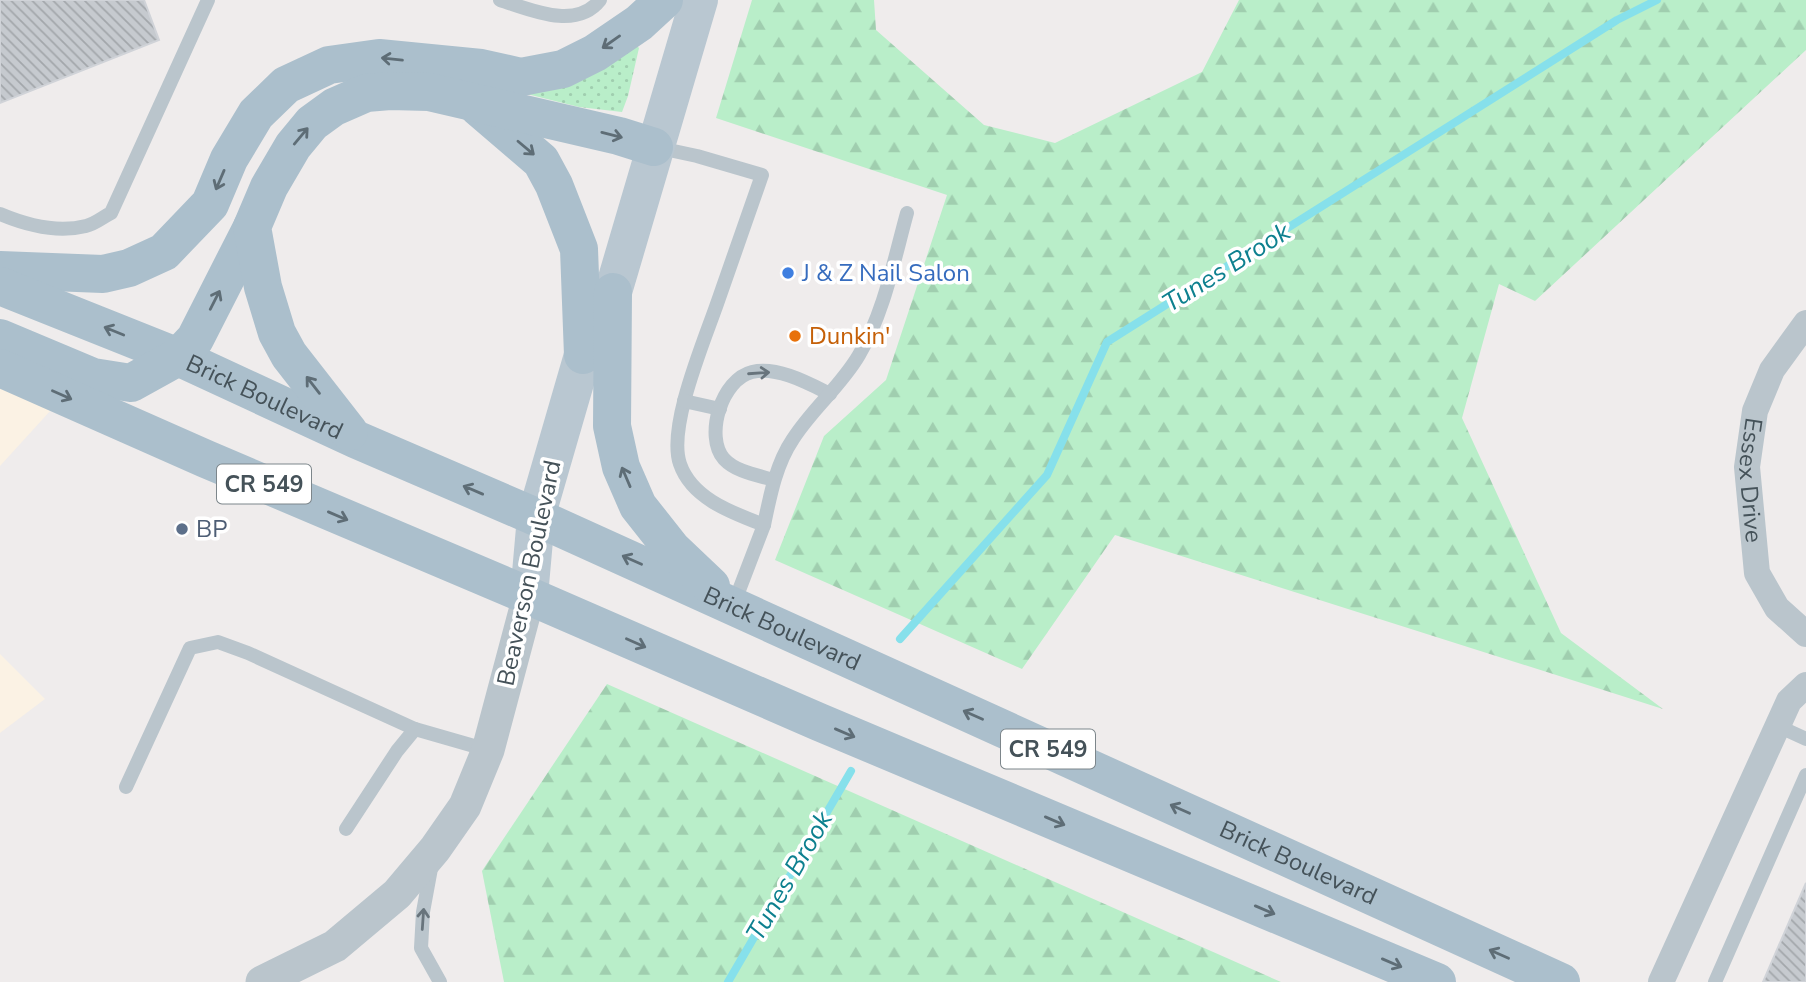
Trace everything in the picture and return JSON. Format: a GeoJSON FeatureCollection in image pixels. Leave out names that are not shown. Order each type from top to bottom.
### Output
{"type":"FeatureCollection","features":[{"type":"Feature","properties":{"kind":"main road"},"geometry":{"type":"LineString","coordinates":[[0,270],[103,274],[129,268],[164,252],[210,204],[229,159],[256,114],[286,85],[329,65],[379,58],[481,68],[521,76],[563,69],[596,53],[639,23],[664,0]]}},
{"type":"Feature","properties":{"kind":"main road","name":"Beaverson Boulevard"},"geometry":{"type":"LineString","coordinates":[[529,596],[536,517],[583,355],[613,292],[699,0]]}},
{"type":"Feature","properties":{"kind":"main road"},"geometry":{"type":"LineString","coordinates":[[0,338],[93,377],[131,383],[178,357],[195,339],[269,187],[293,146],[312,123],[334,107],[366,93],[429,92],[618,136],[654,147]]}},
{"type":"Feature","properties":{"kind":"main road"},"geometry":{"type":"LineString","coordinates":[[474,104],[541,161],[554,185],[579,249],[583,355]]}},
{"type":"Feature","properties":{"kind":"main road"},"geometry":{"type":"LineString","coordinates":[[252,226],[263,287],[278,333],[289,355],[355,439]]}},
{"type":"Feature","properties":{"kind":"main road","name":"Brick Boulevard"},"geometry":{"type":"LineString","coordinates":[[0,286],[178,357],[1561,982]]}},
{"type":"Feature","properties":{"kind":"main road"},"geometry":{"type":"LineString","coordinates":[[613,292],[612,426],[621,467],[638,506],[672,549],[731,605]]}},
{"type":"Feature","properties":{"kind":"main road","name":"CR 549"},"geometry":{"type":"LineString","coordinates":[[0,368],[819,722],[1437,982]]}},
{"type":"Feature","properties":{"kind":"street","name":"Essex Drive"},"geometry":{"type":"LineString","coordinates":[[1806,323],[1772,370],[1755,411],[1747,467],[1757,573],[1777,607],[1806,634]]}},
{"type":"Feature","properties":{"kind":"street","name":"Beaverson Boulevard"},"geometry":{"type":"LineString","coordinates":[[262,982],[335,946],[397,894],[435,849],[465,806],[488,750],[529,596]]}},
{"type":"Feature","properties":{"kind":"street"},"geometry":{"type":"LineString","coordinates":[[1661,982],[1789,701],[1806,685]]}},
{"type":"Feature","properties":{"kind":"lane"},"geometry":{"type":"LineString","coordinates":[[0,214],[22,224],[58,228],[88,226],[111,213],[208,0]]}},
{"type":"Feature","properties":{"kind":"lane"},"geometry":{"type":"LineString","coordinates":[[500,0],[551,15],[575,15],[600,0]]}},
{"type":"Feature","properties":{"kind":"lane"},"geometry":{"type":"LineString","coordinates":[[654,147],[762,175],[684,401],[679,426],[680,463],[693,486],[711,501],[764,525]]}},
{"type":"Feature","properties":{"kind":"lane"},"geometry":{"type":"LineString","coordinates":[[731,605],[764,525],[774,480],[792,440],[859,354],[876,316],[907,213]]}},
{"type":"Feature","properties":{"kind":"lane"},"geometry":{"type":"LineString","coordinates":[[774,480],[742,471],[725,460],[716,446],[716,427],[726,392],[737,378],[753,372],[767,371],[788,376],[830,394]]}},
{"type":"Feature","properties":{"kind":"lane"},"geometry":{"type":"LineString","coordinates":[[684,401],[720,409]]}},
{"type":"Feature","properties":{"kind":"lane"},"geometry":{"type":"LineString","coordinates":[[126,787],[190,648],[218,642],[415,729],[488,750]]}},
{"type":"Feature","properties":{"kind":"lane"},"geometry":{"type":"LineString","coordinates":[[1777,726],[1806,739]]}},
{"type":"Feature","properties":{"kind":"lane"},"geometry":{"type":"LineString","coordinates":[[346,828],[397,751],[415,729]]}},
{"type":"Feature","properties":{"kind":"lane"},"geometry":{"type":"LineString","coordinates":[[1715,982],[1806,775]]}},
{"type":"Feature","properties":{"kind":"lane"},"geometry":{"type":"LineString","coordinates":[[435,849],[423,912],[421,948],[440,982]]}},
{"type":"Feature","properties":{"kind":"shaded area"},"geometry":{"type":"Polygon","coordinates":[[[0,387],[52,409],[0,466],[0,387]]]}},
{"type":"Feature","properties":{"kind":"shaded area"},"geometry":{"type":"Polygon","coordinates":[[[0,654],[45,699],[0,733],[0,654]]]}},
{"type":"Feature","properties":{"kind":"green space"},"geometry":{"type":"Polygon","coordinates":[[[752,0],[874,0],[876,30],[984,125],[1055,143],[1202,72],[1239,0],[1806,0],[1806,50],[1535,301],[1499,284],[1462,418],[1561,633],[1663,709],[1115,535],[1022,669],[775,560],[824,436],[886,380],[947,195],[716,118],[752,0]]]}},
{"type":"Feature","properties":{"kind":"green space"},"geometry":{"type":"Polygon","coordinates":[[[636,45],[639,48],[622,112],[579,107],[507,89],[636,45]]]}},
{"type":"Feature","properties":{"kind":"green space"},"geometry":{"type":"Polygon","coordinates":[[[607,684],[1281,982],[504,982],[482,871],[607,684]]]}},
{"type":"Feature","properties":{"kind":"building"},"geometry":{"type":"Polygon","coordinates":[[[0,0],[144,0],[159,40],[0,103],[0,0]]]}},
{"type":"Feature","properties":{"kind":"building"},"geometry":{"type":"Polygon","coordinates":[[[1806,883],[1806,982],[1763,982],[1806,883]]]}},
{"type":"Feature","properties":{"kind":"waterway","name":"Tunes Brook"},"geometry":{"type":"LineString","coordinates":[[900,639],[1047,475],[1107,342],[1617,20],[1657,0]]}},
{"type":"Feature","properties":{"kind":"waterway","name":"Tunes Brook"},"geometry":{"type":"LineString","coordinates":[[728,982],[851,771]]}},
{"type":"Feature","properties":{"kind":"place","name":"J & Z Nail Salon"},"geometry":{"type":"Point","coordinates":[788,273]}},
{"type":"Feature","properties":{"kind":"place","name":"Dunkin'"},"geometry":{"type":"Point","coordinates":[795,336]}},
{"type":"Feature","properties":{"kind":"place","name":"BP"},"geometry":{"type":"Point","coordinates":[182,529]}}]}
